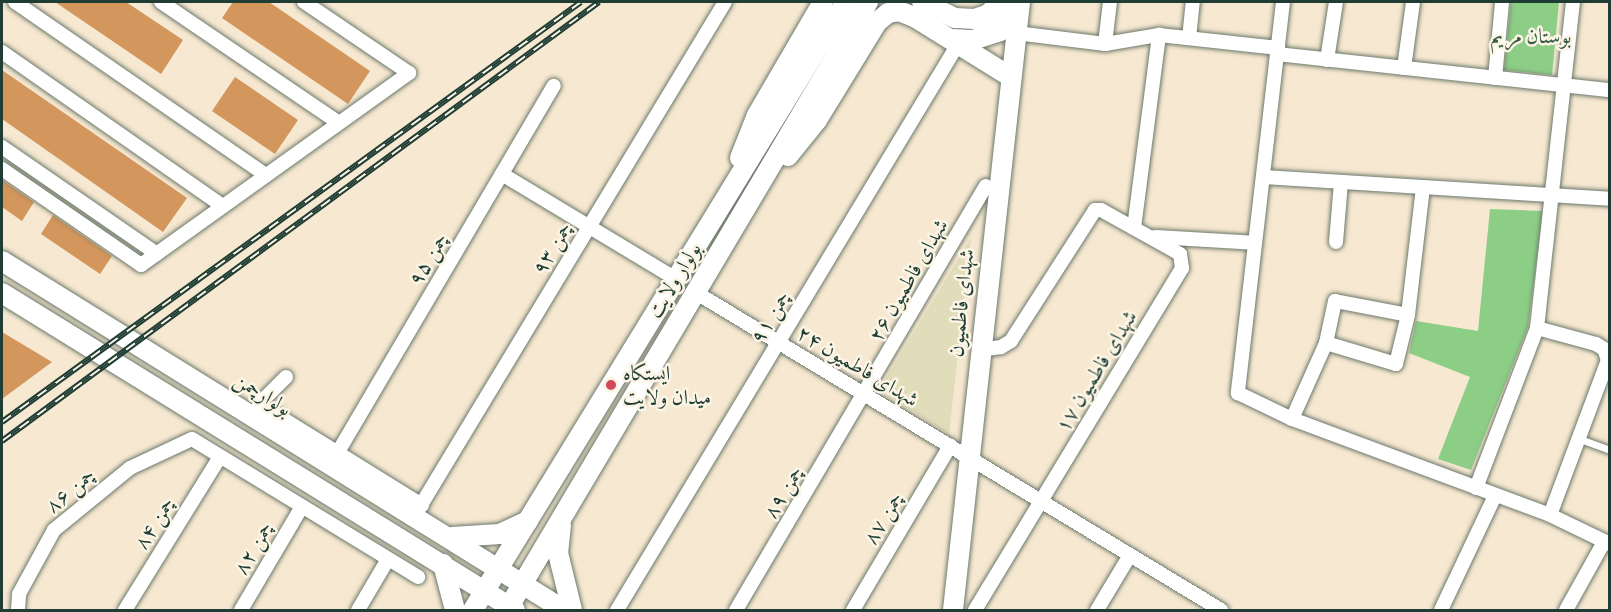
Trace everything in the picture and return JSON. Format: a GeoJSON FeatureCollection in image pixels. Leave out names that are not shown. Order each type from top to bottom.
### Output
{"type":"FeatureCollection","features":[{"type":"Feature","properties":{"kind":"main road"},"geometry":{"type":"LineString","coordinates":[[719,209],[758,115],[823,2]]}},
{"type":"Feature","properties":{"kind":"main road","name":"بولوار ولایت"},"geometry":{"type":"LineString","coordinates":[[484,591],[846,2]]}},
{"type":"Feature","properties":{"kind":"main road","name":"بولوار ولایت"},"geometry":{"type":"LineString","coordinates":[[511,609],[561,519],[868,2]]}},
{"type":"Feature","properties":{"kind":"main road"},"geometry":{"type":"LineString","coordinates":[[922,2],[955,18],[974,19],[987,15],[1002,2]]}},
{"type":"Feature","properties":{"kind":"main road"},"geometry":{"type":"LineString","coordinates":[[955,41],[973,40],[1000,31],[1020,2]]}},
{"type":"Feature","properties":{"kind":"main road","name":"شهدای فاطمیون"},"geometry":{"type":"LineString","coordinates":[[952,610],[1009,76],[1020,2]]}},
{"type":"Feature","properties":{"kind":"main road"},"geometry":{"type":"LineString","coordinates":[[741,217],[817,120],[876,22],[899,10],[955,41],[1009,76]]}},
{"type":"Feature","properties":{"kind":"main road","name":"بولوارچمن"},"geometry":{"type":"LineString","coordinates":[[2,261],[419,510],[450,537],[499,567],[523,585]]}},
{"type":"Feature","properties":{"kind":"main road"},"geometry":{"type":"LineString","coordinates":[[2,293],[443,564],[511,609]]}},
{"type":"Feature","properties":{"kind":"main road"},"geometry":{"type":"LineString","coordinates":[[561,519],[558,553],[572,610]]}},
{"type":"Feature","properties":{"kind":"main road"},"geometry":{"type":"LineString","coordinates":[[450,537],[500,534],[528,521]]}},
{"type":"Feature","properties":{"kind":"main road"},"geometry":{"type":"LineString","coordinates":[[443,564],[455,610]]}},
{"type":"Feature","properties":{"kind":"main road"},"geometry":{"type":"LineString","coordinates":[[523,585],[564,610]]}},
{"type":"Feature","properties":{"kind":"main road"},"geometry":{"type":"LineString","coordinates":[[473,610],[484,591]]}},
{"type":"Feature","properties":{"kind":"street"},"geometry":{"type":"LineString","coordinates":[[15,2],[266,175]]}},
{"type":"Feature","properties":{"kind":"street"},"geometry":{"type":"LineString","coordinates":[[161,2],[339,123]]}},
{"type":"Feature","properties":{"kind":"street"},"geometry":{"type":"LineString","coordinates":[[2,169],[141,265],[409,73],[304,2]]}},
{"type":"Feature","properties":{"kind":"street","name":"چمن ۹۳"},"geometry":{"type":"LineString","coordinates":[[419,510],[725,2]]}},
{"type":"Feature","properties":{"kind":"street"},"geometry":{"type":"LineString","coordinates":[[1105,44],[1110,2]]}},
{"type":"Feature","properties":{"kind":"street"},"geometry":{"type":"LineString","coordinates":[[1189,38],[1193,2]]}},
{"type":"Feature","properties":{"kind":"street"},"geometry":{"type":"LineString","coordinates":[[1283,2],[1236,385],[1238,393],[1247,400],[1292,419],[1550,515],[1607,543],[1566,610]]}},
{"type":"Feature","properties":{"kind":"street"},"geometry":{"type":"LineString","coordinates":[[1327,60],[1336,2]]}},
{"type":"Feature","properties":{"kind":"street"},"geometry":{"type":"LineString","coordinates":[[1404,68],[1413,2]]}},
{"type":"Feature","properties":{"kind":"street"},"geometry":{"type":"LineString","coordinates":[[1495,78],[1502,2]]}},
{"type":"Feature","properties":{"kind":"street"},"geometry":{"type":"LineString","coordinates":[[1476,488],[1537,328],[1573,2]]}},
{"type":"Feature","properties":{"kind":"street"},"geometry":{"type":"LineString","coordinates":[[1016,33],[1105,44],[1159,35],[1327,60],[1610,90]]}},
{"type":"Feature","properties":{"kind":"street"},"geometry":{"type":"LineString","coordinates":[[1134,228],[1159,35]]}},
{"type":"Feature","properties":{"kind":"street","name":"چمن ۹۱"},"geometry":{"type":"LineString","coordinates":[[617,610],[779,343],[955,41]]}},
{"type":"Feature","properties":{"kind":"street"},"geometry":{"type":"LineString","coordinates":[[2,52],[223,206]]}},
{"type":"Feature","properties":{"kind":"street","name":"چمن ۹۵"},"geometry":{"type":"LineString","coordinates":[[338,452],[554,86]]}},
{"type":"Feature","properties":{"kind":"street"},"geometry":{"type":"LineString","coordinates":[[2,147],[157,254]]}},
{"type":"Feature","properties":{"kind":"street"},"geometry":{"type":"LineString","coordinates":[[502,174],[676,279]]}},
{"type":"Feature","properties":{"kind":"street"},"geometry":{"type":"LineString","coordinates":[[1263,177],[1610,199]]}},
{"type":"Feature","properties":{"kind":"street"},"geometry":{"type":"LineString","coordinates":[[1336,242],[1341,182]]}},
{"type":"Feature","properties":{"kind":"street","name":"شهدای فاطمیون ۲۶"},"geometry":{"type":"LineString","coordinates":[[866,395],[987,186]]}},
{"type":"Feature","properties":{"kind":"street"},"geometry":{"type":"LineString","coordinates":[[1326,343],[1396,364],[1407,315],[1423,187]]}},
{"type":"Feature","properties":{"kind":"street"},"geometry":{"type":"LineString","coordinates":[[981,350],[1008,345],[1095,210],[1101,210],[1152,237],[1255,243]]}},
{"type":"Feature","properties":{"kind":"street","name":"شهدای فاطمیون ۱۷"},"geometry":{"type":"LineString","coordinates":[[975,610],[1043,502],[1182,268],[1180,254],[1152,237]]}},
{"type":"Feature","properties":{"kind":"street","name":"شهدای فاطمیون ۲۴"},"geometry":{"type":"LineString","coordinates":[[695,292],[969,457]]}},
{"type":"Feature","properties":{"kind":"street"},"geometry":{"type":"LineString","coordinates":[[1292,419],[1326,343],[1335,301],[1407,315]]}},
{"type":"Feature","properties":{"kind":"street"},"geometry":{"type":"LineString","coordinates":[[1537,328],[1604,349],[1608,360],[1550,515]]}},
{"type":"Feature","properties":{"kind":"street"},"geometry":{"type":"LineString","coordinates":[[286,377],[259,404],[338,452],[419,510]]}},
{"type":"Feature","properties":{"kind":"street","name":"چمن ۸۹"},"geometry":{"type":"LineString","coordinates":[[736,610],[866,395]]}},
{"type":"Feature","properties":{"kind":"street","name":"چمن ۸۶"},"geometry":{"type":"LineString","coordinates":[[18,610],[19,594],[54,530],[130,468],[192,439],[220,457]]}},
{"type":"Feature","properties":{"kind":"street","name":"چمن ۸۷"},"geometry":{"type":"LineString","coordinates":[[853,610],[950,446]]}},
{"type":"Feature","properties":{"kind":"street"},"geometry":{"type":"LineString","coordinates":[[220,457],[387,561],[418,577]]}},
{"type":"Feature","properties":{"kind":"street","name":"چمن ۸۴"},"geometry":{"type":"LineString","coordinates":[[125,610],[220,457]]}},
{"type":"Feature","properties":{"kind":"street"},"geometry":{"type":"LineString","coordinates":[[969,457],[1221,610]]}},
{"type":"Feature","properties":{"kind":"street"},"geometry":{"type":"LineString","coordinates":[[1441,610],[1495,496]]}},
{"type":"Feature","properties":{"kind":"street","name":"چمن ۸۲"},"geometry":{"type":"LineString","coordinates":[[241,610],[301,507]]}},
{"type":"Feature","properties":{"kind":"street"},"geometry":{"type":"LineString","coordinates":[[1097,610],[1130,555]]}},
{"type":"Feature","properties":{"kind":"street"},"geometry":{"type":"LineString","coordinates":[[358,610],[387,561]]}},
{"type":"Feature","properties":{"kind":"lane"},"geometry":{"type":"LineString","coordinates":[[1580,439],[1610,450]]}},
{"type":"Feature","properties":{"kind":"shaded area"},"geometry":{"type":"Polygon","coordinates":[[[971,238],[949,434],[879,390],[971,238]]]}},
{"type":"Feature","properties":{"kind":"green space","name":"بوستان مریم"},"geometry":{"type":"Polygon","coordinates":[[[1511,2],[1559,2],[1552,75],[1504,70],[1511,2]]]}},
{"type":"Feature","properties":{"kind":"green space"},"geometry":{"type":"Polygon","coordinates":[[[1490,209],[1543,211],[1528,327],[1471,470],[1438,459],[1470,377],[1409,353],[1416,321],[1478,331],[1490,209]]]}},
{"type":"Feature","properties":{"kind":"building"},"geometry":{"type":"Polygon","coordinates":[[[55,2],[126,2],[183,40],[161,74],[55,2]]]}},
{"type":"Feature","properties":{"kind":"building"},"geometry":{"type":"Polygon","coordinates":[[[233,2],[269,2],[370,71],[348,104],[222,18],[233,2]]]}},
{"type":"Feature","properties":{"kind":"building"},"geometry":{"type":"Polygon","coordinates":[[[2,70],[187,198],[163,232],[2,119],[2,70]]]}},
{"type":"Feature","properties":{"kind":"building"},"geometry":{"type":"Polygon","coordinates":[[[235,77],[298,120],[275,154],[212,111],[235,77]]]}},
{"type":"Feature","properties":{"kind":"building"},"geometry":{"type":"Polygon","coordinates":[[[2,180],[34,202],[22,221],[2,207],[2,180]]]}},
{"type":"Feature","properties":{"kind":"building"},"geometry":{"type":"Polygon","coordinates":[[[53,215],[112,256],[100,274],[41,234],[53,215]]]}},
{"type":"Feature","properties":{"kind":"building"},"geometry":{"type":"Polygon","coordinates":[[[2,332],[52,362],[2,399],[2,332]]]}},
{"type":"Feature","properties":{"kind":"railway"},"geometry":{"type":"LineString","coordinates":[[2,422],[581,2]]}},
{"type":"Feature","properties":{"kind":"railway"},"geometry":{"type":"LineString","coordinates":[[2,441],[599,2]]}},
{"type":"Feature","properties":{"kind":"place","name":"ایستکاه میدان ولایت"},"geometry":{"type":"Point","coordinates":[611,385]}}]}
